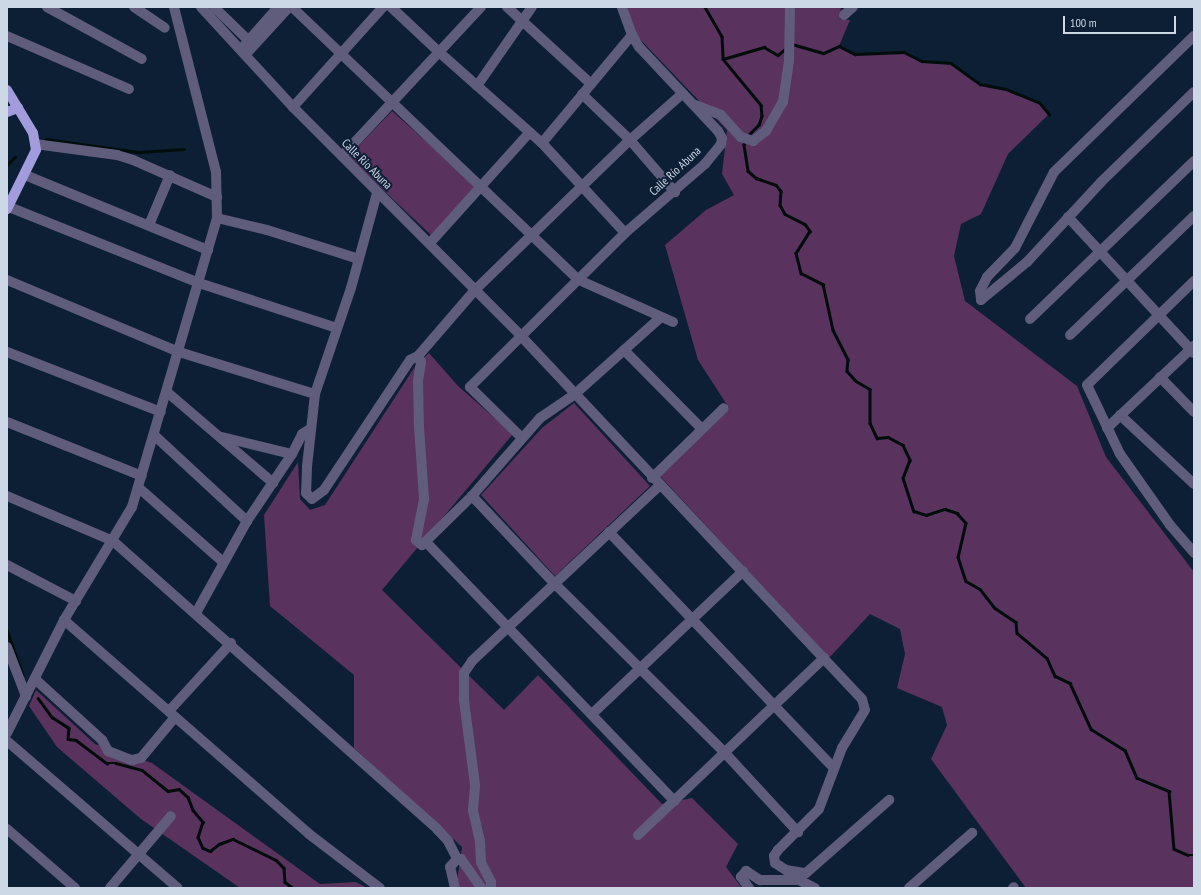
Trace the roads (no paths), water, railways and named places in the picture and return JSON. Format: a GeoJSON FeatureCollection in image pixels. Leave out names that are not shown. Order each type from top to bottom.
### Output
{"type":"FeatureCollection","features":[{"type":"Feature","properties":{"kind":"main road"},"geometry":{"type":"LineString","coordinates":[[7,90],[33,133],[36,144],[36,150],[8,208]]}},
{"type":"Feature","properties":{"kind":"main road"},"geometry":{"type":"LineString","coordinates":[[7,112],[18,108]]}},
{"type":"Feature","properties":{"kind":"street"},"geometry":{"type":"LineString","coordinates":[[47,7],[142,59]]}},
{"type":"Feature","properties":{"kind":"street"},"geometry":{"type":"LineString","coordinates":[[134,7],[165,28]]}},
{"type":"Feature","properties":{"kind":"street"},"geometry":{"type":"LineString","coordinates":[[7,733],[10,719],[26,696],[64,620],[113,541],[132,507],[179,352],[216,218],[216,172],[174,7]]}},
{"type":"Feature","properties":{"kind":"street","name":"Calle Río Abuna"},"geometry":{"type":"LineString","coordinates":[[201,7],[244,51],[293,107],[520,335],[655,482],[743,571],[862,699],[865,710],[834,768],[819,809],[774,856],[775,863],[786,870],[806,873]]}},
{"type":"Feature","properties":{"kind":"street"},"geometry":{"type":"LineString","coordinates":[[214,7],[251,43]]}},
{"type":"Feature","properties":{"kind":"street"},"geometry":{"type":"LineString","coordinates":[[244,51],[278,7]]}},
{"type":"Feature","properties":{"kind":"street"},"geometry":{"type":"LineString","coordinates":[[251,43],[288,7]]}},
{"type":"Feature","properties":{"kind":"street"},"geometry":{"type":"LineString","coordinates":[[292,7],[393,101],[579,280],[673,322]]}},
{"type":"Feature","properties":{"kind":"street"},"geometry":{"type":"LineString","coordinates":[[293,107],[383,7]]}},
{"type":"Feature","properties":{"kind":"street"},"geometry":{"type":"LineString","coordinates":[[391,7],[439,52],[542,143],[625,233]]}},
{"type":"Feature","properties":{"kind":"street"},"geometry":{"type":"LineString","coordinates":[[342,156],[481,7]]}},
{"type":"Feature","properties":{"kind":"street"},"geometry":{"type":"LineString","coordinates":[[507,7],[591,84]]}},
{"type":"Feature","properties":{"kind":"street"},"geometry":{"type":"LineString","coordinates":[[477,86],[532,7]]}},
{"type":"Feature","properties":{"kind":"street","name":"Calle Río Abuna"},"geometry":{"type":"LineString","coordinates":[[522,438],[470,387],[520,335],[579,280],[625,233],[675,192],[705,164],[721,144],[722,138],[718,131],[690,103],[632,35],[622,7]]}},
{"type":"Feature","properties":{"kind":"street"},"geometry":{"type":"LineString","coordinates":[[690,103],[721,115],[740,137],[753,141],[766,131],[783,102],[789,62],[790,7]]}},
{"type":"Feature","properties":{"kind":"street"},"geometry":{"type":"LineString","coordinates":[[844,15],[853,7]]}},
{"type":"Feature","properties":{"kind":"street"},"geometry":{"type":"LineString","coordinates":[[542,143],[632,35]]}},
{"type":"Feature","properties":{"kind":"street"},"geometry":{"type":"LineString","coordinates":[[7,36],[128,89]]}},
{"type":"Feature","properties":{"kind":"street"},"geometry":{"type":"LineString","coordinates":[[1194,36],[1054,172],[1015,248],[987,278],[980,291],[981,300],[1027,262],[1068,217],[1194,92]]}},
{"type":"Feature","properties":{"kind":"street"},"geometry":{"type":"LineString","coordinates":[[582,94],[630,140],[675,192]]}},
{"type":"Feature","properties":{"kind":"street"},"geometry":{"type":"LineString","coordinates":[[377,193],[359,259],[315,394],[310,429],[306,493],[312,499],[324,490],[410,360],[418,356],[476,290],[630,140],[682,94]]}},
{"type":"Feature","properties":{"kind":"street"},"geometry":{"type":"LineString","coordinates":[[430,243],[530,132]]}},
{"type":"Feature","properties":{"kind":"street"},"geometry":{"type":"LineString","coordinates":[[36,144],[117,155],[217,197]]}},
{"type":"Feature","properties":{"kind":"street"},"geometry":{"type":"LineString","coordinates":[[1030,319],[1194,161]]}},
{"type":"Feature","properties":{"kind":"street"},"geometry":{"type":"LineString","coordinates":[[25,174],[208,250]]}},
{"type":"Feature","properties":{"kind":"street"},"geometry":{"type":"LineString","coordinates":[[149,225],[170,176]]}},
{"type":"Feature","properties":{"kind":"street"},"geometry":{"type":"LineString","coordinates":[[8,208],[199,283],[337,328]]}},
{"type":"Feature","properties":{"kind":"street"},"geometry":{"type":"LineString","coordinates":[[1070,335],[1194,216]]}},
{"type":"Feature","properties":{"kind":"street"},"geometry":{"type":"LineString","coordinates":[[1068,217],[1158,315],[1193,349],[1160,377],[1107,428]]}},
{"type":"Feature","properties":{"kind":"street"},"geometry":{"type":"LineString","coordinates":[[216,218],[267,230],[359,259]]}},
{"type":"Feature","properties":{"kind":"street"},"geometry":{"type":"LineString","coordinates":[[7,280],[179,352],[315,394]]}},
{"type":"Feature","properties":{"kind":"street"},"geometry":{"type":"LineString","coordinates":[[1194,281],[1087,385],[1107,428],[1125,460],[1170,525],[1194,553]]}},
{"type":"Feature","properties":{"kind":"street"},"geometry":{"type":"LineString","coordinates":[[418,356],[421,362],[418,381],[419,427],[424,499],[416,540],[422,545],[472,496],[540,418],[575,394],[661,316]]}},
{"type":"Feature","properties":{"kind":"street"},"geometry":{"type":"LineString","coordinates":[[624,350],[701,428]]}},
{"type":"Feature","properties":{"kind":"street"},"geometry":{"type":"LineString","coordinates":[[7,352],[161,412]]}},
{"type":"Feature","properties":{"kind":"street"},"geometry":{"type":"LineString","coordinates":[[1160,377],[1194,412]]}},
{"type":"Feature","properties":{"kind":"street"},"geometry":{"type":"LineString","coordinates":[[167,392],[273,483]]}},
{"type":"Feature","properties":{"kind":"street"},"geometry":{"type":"LineString","coordinates":[[491,888],[491,882],[481,862],[480,841],[473,810],[475,785],[470,760],[463,680],[466,668],[609,532],[655,482],[701,428],[724,408]]}},
{"type":"Feature","properties":{"kind":"street"},"geometry":{"type":"LineString","coordinates":[[1120,415],[1194,484]]}},
{"type":"Feature","properties":{"kind":"street"},"geometry":{"type":"LineString","coordinates":[[7,422],[142,476]]}},
{"type":"Feature","properties":{"kind":"street"},"geometry":{"type":"LineString","coordinates":[[196,613],[247,521],[292,454],[302,434],[310,429]]}},
{"type":"Feature","properties":{"kind":"street"},"geometry":{"type":"LineString","coordinates":[[154,435],[247,521]]}},
{"type":"Feature","properties":{"kind":"street"},"geometry":{"type":"LineString","coordinates":[[220,436],[292,454]]}},
{"type":"Feature","properties":{"kind":"street"},"geometry":{"type":"LineString","coordinates":[[139,488],[223,562]]}},
{"type":"Feature","properties":{"kind":"street"},"geometry":{"type":"LineString","coordinates":[[7,496],[113,541],[231,643],[277,688],[306,711],[437,829],[448,841],[457,859],[464,861],[481,888]]}},
{"type":"Feature","properties":{"kind":"street"},"geometry":{"type":"LineString","coordinates":[[472,496],[555,584],[725,753],[798,832]]}},
{"type":"Feature","properties":{"kind":"street"},"geometry":{"type":"LineString","coordinates":[[609,532],[834,768]]}},
{"type":"Feature","properties":{"kind":"street"},"geometry":{"type":"LineString","coordinates":[[426,542],[674,801]]}},
{"type":"Feature","properties":{"kind":"street"},"geometry":{"type":"LineString","coordinates":[[7,565],[76,601]]}},
{"type":"Feature","properties":{"kind":"street"},"geometry":{"type":"LineString","coordinates":[[592,714],[743,571]]}},
{"type":"Feature","properties":{"kind":"street"},"geometry":{"type":"LineString","coordinates":[[64,620],[309,834],[380,888]]}},
{"type":"Feature","properties":{"kind":"street"},"geometry":{"type":"LineString","coordinates":[[35,679],[102,740],[108,751],[132,760],[142,758],[172,714],[231,643]]}},
{"type":"Feature","properties":{"kind":"street"},"geometry":{"type":"LineString","coordinates":[[7,647],[26,696]]}},
{"type":"Feature","properties":{"kind":"street"},"geometry":{"type":"LineString","coordinates":[[638,835],[824,658]]}},
{"type":"Feature","properties":{"kind":"street"},"geometry":{"type":"LineString","coordinates":[[7,741],[178,888]]}},
{"type":"Feature","properties":{"kind":"street"},"geometry":{"type":"LineString","coordinates":[[816,888],[806,873],[889,800]]}},
{"type":"Feature","properties":{"kind":"street"},"geometry":{"type":"LineString","coordinates":[[110,888],[171,816]]}},
{"type":"Feature","properties":{"kind":"street"},"geometry":{"type":"LineString","coordinates":[[7,829],[75,888]]}},
{"type":"Feature","properties":{"kind":"street"},"geometry":{"type":"LineString","coordinates":[[908,888],[972,833]]}},
{"type":"Feature","properties":{"kind":"street"},"geometry":{"type":"LineString","coordinates":[[456,888],[450,867],[457,859]]}},
{"type":"Feature","properties":{"kind":"street"},"geometry":{"type":"LineString","coordinates":[[749,888],[741,877],[746,871],[760,880],[799,880],[816,888]]}},
{"type":"Feature","properties":{"kind":"waterway"},"geometry":{"type":"LineString","coordinates":[[705,7],[722,37],[723,59],[761,105],[762,116],[759,125],[748,136]]}},
{"type":"Feature","properties":{"kind":"waterway"},"geometry":{"type":"LineString","coordinates":[[792,44],[824,53],[839,46],[855,54],[904,52],[922,61],[951,63],[980,84],[1006,89],[1039,102],[1049,114]]}},
{"type":"Feature","properties":{"kind":"waterway"},"geometry":{"type":"LineString","coordinates":[[723,59],[764,47],[778,55],[786,48]]}},
{"type":"Feature","properties":{"kind":"waterway"},"geometry":{"type":"LineString","coordinates":[[46,139],[139,152],[184,149]]}},
{"type":"Feature","properties":{"kind":"waterway"},"geometry":{"type":"LineString","coordinates":[[746,140],[744,145],[748,171],[756,178],[776,185],[781,191],[780,205],[785,214],[805,224],[810,231],[796,253],[801,273],[823,284],[833,330],[848,359],[847,371],[856,381],[870,389],[870,423],[877,438],[888,437],[903,445],[910,460],[903,478],[914,511],[926,515],[945,509],[957,513],[966,523],[958,557],[966,581],[980,589],[995,608],[1016,622],[1017,633],[1047,658],[1055,676],[1070,683],[1091,729],[1125,750],[1137,778],[1169,791],[1174,849],[1188,855],[1194,855]]}},
{"type":"Feature","properties":{"kind":"waterway"},"geometry":{"type":"LineString","coordinates":[[7,165],[15,157]]}},
{"type":"Feature","properties":{"kind":"waterway"},"geometry":{"type":"LineString","coordinates":[[7,630],[23,675]]}},
{"type":"Feature","properties":{"kind":"waterway"},"geometry":{"type":"LineString","coordinates":[[38,698],[52,717],[69,728],[68,739],[76,740],[107,763],[116,763],[142,770],[168,791],[179,789],[188,797],[193,810],[203,822],[198,837],[203,848],[210,851],[219,844],[233,839],[276,860],[284,868],[285,882],[293,888]]}}]}
